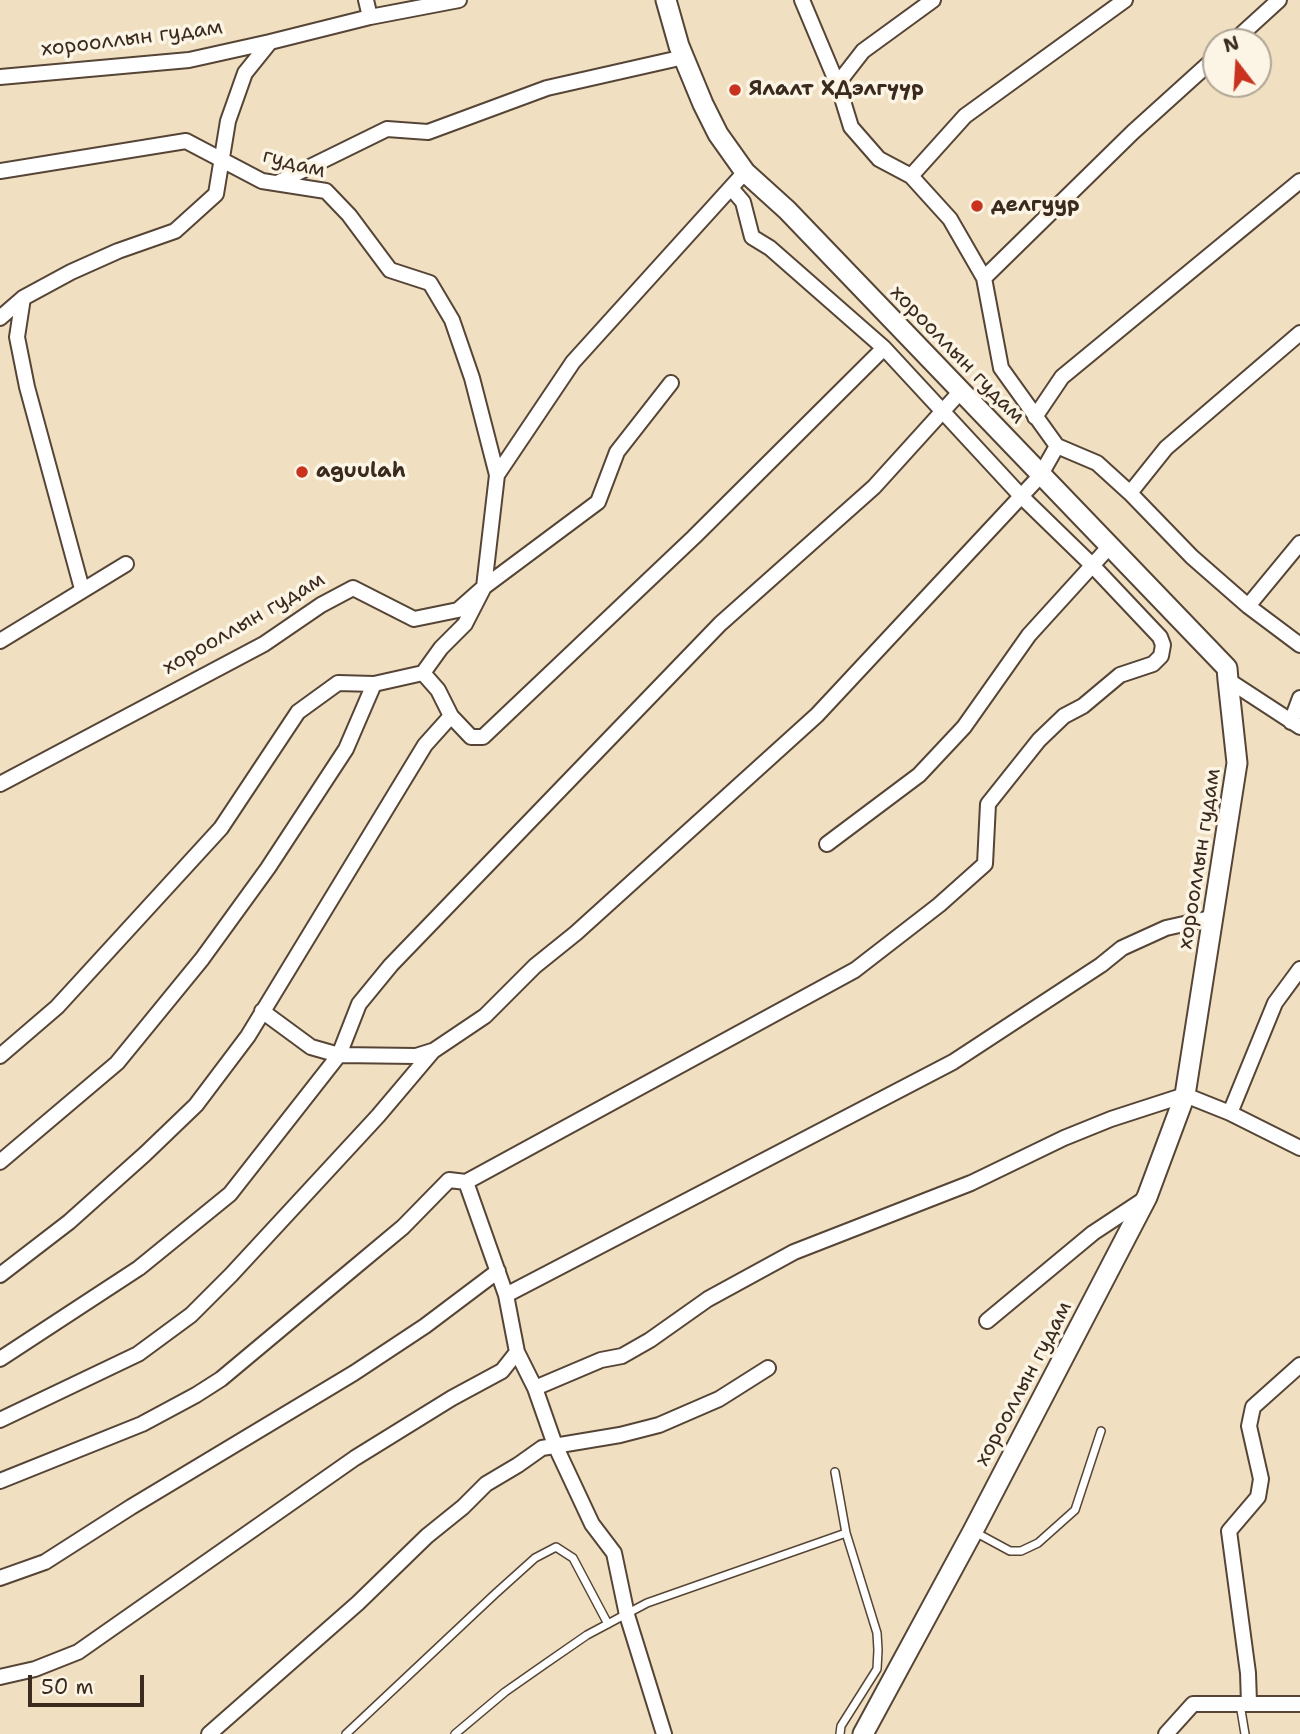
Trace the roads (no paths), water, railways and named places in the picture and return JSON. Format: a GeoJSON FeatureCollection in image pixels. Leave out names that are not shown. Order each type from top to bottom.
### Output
{"type":"FeatureCollection","features":[{"type":"Feature","properties":{"kind":"main road","name":"хорооллын гудам"},"geometry":{"type":"LineString","coordinates":[[667,0],[684,57],[718,134],[745,172],[787,210],[1227,668],[1237,763],[1185,1095],[1147,1197],[973,1531],[863,1734]]}},
{"type":"Feature","properties":{"kind":"street"},"geometry":{"type":"LineString","coordinates":[[366,0],[370,17]]}},
{"type":"Feature","properties":{"kind":"street","name":"хорооллын гудам"},"geometry":{"type":"LineString","coordinates":[[0,77],[189,60],[370,17],[459,0]]}},
{"type":"Feature","properties":{"kind":"street"},"geometry":{"type":"LineString","coordinates":[[802,0],[839,88],[851,127],[880,159],[911,176],[950,219],[984,278],[1001,368],[1057,446],[1097,463],[1192,557],[1248,606],[1300,645]]}},
{"type":"Feature","properties":{"kind":"street"},"geometry":{"type":"LineString","coordinates":[[839,88],[842,79],[863,51],[933,0]]}},
{"type":"Feature","properties":{"kind":"street"},"geometry":{"type":"LineString","coordinates":[[911,176],[965,116],[1125,0]]}},
{"type":"Feature","properties":{"kind":"street"},"geometry":{"type":"LineString","coordinates":[[1248,28],[1279,0]]}},
{"type":"Feature","properties":{"kind":"street"},"geometry":{"type":"LineString","coordinates":[[0,318],[23,298],[94,261],[175,231],[216,194],[228,121],[245,73],[270,42]]}},
{"type":"Feature","properties":{"kind":"street"},"geometry":{"type":"LineString","coordinates":[[277,183],[387,129],[428,132],[547,88],[684,57]]}},
{"type":"Feature","properties":{"kind":"street"},"geometry":{"type":"LineString","coordinates":[[984,278],[1133,132],[1202,70]]}},
{"type":"Feature","properties":{"kind":"street","name":"гудам"},"geometry":{"type":"LineString","coordinates":[[0,171],[186,141],[262,181],[326,191],[349,215],[390,270],[429,283],[452,320],[472,378],[497,475]]}},
{"type":"Feature","properties":{"kind":"street"},"geometry":{"type":"LineString","coordinates":[[0,1056],[57,1007],[220,828],[298,712],[338,683],[373,684],[423,673],[441,648],[465,624],[484,587],[497,475],[573,362],[745,172]]}},
{"type":"Feature","properties":{"kind":"street"},"geometry":{"type":"LineString","coordinates":[[1035,417],[1062,377],[1300,181]]}},
{"type":"Feature","properties":{"kind":"street"},"geometry":{"type":"LineString","coordinates":[[0,1481],[132,1429],[221,1379],[403,1227],[449,1180],[466,1182],[855,970],[939,905],[985,864],[988,804],[1039,740],[1065,716],[1083,706],[1120,675],[1153,664],[1161,656],[1163,645],[1160,637],[1092,565],[1021,496],[884,348],[770,248],[752,237],[743,202],[731,187]]}},
{"type":"Feature","properties":{"kind":"street"},"geometry":{"type":"LineString","coordinates":[[23,298],[18,337],[27,387],[82,589]]}},
{"type":"Feature","properties":{"kind":"street"},"geometry":{"type":"LineString","coordinates":[[1130,493],[1166,448],[1300,333]]}},
{"type":"Feature","properties":{"kind":"street"},"geometry":{"type":"LineString","coordinates":[[423,673],[438,690],[450,716],[471,737],[483,737],[694,537],[884,348]]}},
{"type":"Feature","properties":{"kind":"street","name":"хорооллын гудам"},"geometry":{"type":"LineString","coordinates":[[0,784],[264,644],[321,605],[353,588],[414,619],[458,610],[484,587],[598,502],[617,452],[671,383]]}},
{"type":"Feature","properties":{"kind":"street"},"geometry":{"type":"LineString","coordinates":[[0,1359],[139,1268],[230,1194],[339,1055],[359,1004],[391,964],[719,624],[874,487],[961,391]]}},
{"type":"Feature","properties":{"kind":"street"},"geometry":{"type":"LineString","coordinates":[[0,1420],[138,1354],[191,1315],[378,1116],[433,1051],[485,1016],[535,966],[576,933],[817,715],[1040,476],[1057,446]]}},
{"type":"Feature","properties":{"kind":"street"},"geometry":{"type":"LineString","coordinates":[[1248,606],[1300,542]]}},
{"type":"Feature","properties":{"kind":"street"},"geometry":{"type":"LineString","coordinates":[[827,844],[919,775],[964,727],[1029,635],[1109,547]]}},
{"type":"Feature","properties":{"kind":"street"},"geometry":{"type":"LineString","coordinates":[[0,642],[125,564]]}},
{"type":"Feature","properties":{"kind":"street"},"geometry":{"type":"LineString","coordinates":[[1228,680],[1296,725],[1300,698]]}},
{"type":"Feature","properties":{"kind":"street"},"geometry":{"type":"LineString","coordinates":[[0,1162],[117,1063],[202,959],[268,868],[345,749],[373,684]]}},
{"type":"Feature","properties":{"kind":"street"},"geometry":{"type":"LineString","coordinates":[[0,1275],[69,1222],[196,1105],[248,1036],[425,745],[450,716]]}},
{"type":"Feature","properties":{"kind":"street"},"geometry":{"type":"LineString","coordinates":[[506,1295],[953,1062],[1101,965],[1122,948],[1166,928],[1214,917]]}},
{"type":"Feature","properties":{"kind":"street"},"geometry":{"type":"LineString","coordinates":[[1230,1113],[1275,1003],[1300,969]]}},
{"type":"Feature","properties":{"kind":"street"},"geometry":{"type":"LineString","coordinates":[[262,1011],[310,1047],[339,1055],[416,1056],[433,1051]]}},
{"type":"Feature","properties":{"kind":"street"},"geometry":{"type":"LineString","coordinates":[[535,1388],[601,1360],[622,1356],[650,1340],[708,1299],[794,1252],[971,1183],[1064,1138],[1111,1119],[1185,1095],[1230,1113],[1300,1148]]}},
{"type":"Feature","properties":{"kind":"street"},"geometry":{"type":"LineString","coordinates":[[466,1182],[506,1295],[517,1352],[535,1388],[555,1445],[592,1524],[614,1553],[627,1615],[664,1734]]}},
{"type":"Feature","properties":{"kind":"street"},"geometry":{"type":"LineString","coordinates":[[986,1321],[1093,1233],[1147,1197]]}},
{"type":"Feature","properties":{"kind":"street"},"geometry":{"type":"LineString","coordinates":[[0,1578],[45,1562],[354,1373],[425,1326],[498,1271]]}},
{"type":"Feature","properties":{"kind":"street"},"geometry":{"type":"LineString","coordinates":[[0,1677],[35,1669],[78,1652],[355,1458],[452,1398],[502,1371],[517,1352]]}},
{"type":"Feature","properties":{"kind":"street"},"geometry":{"type":"LineString","coordinates":[[1244,1703],[1248,1673],[1229,1531],[1258,1497],[1261,1479],[1249,1426],[1253,1407],[1300,1365]]}},
{"type":"Feature","properties":{"kind":"street"},"geometry":{"type":"LineString","coordinates":[[209,1734],[358,1603],[486,1484],[542,1448],[620,1435],[659,1425],[719,1399],[768,1368]]}},
{"type":"Feature","properties":{"kind":"street"},"geometry":{"type":"LineString","coordinates":[[1166,1734],[1193,1704],[1300,1704]]}},
{"type":"Feature","properties":{"kind":"lane"},"geometry":{"type":"LineString","coordinates":[[973,1531],[1010,1551],[1021,1551],[1038,1543],[1075,1510],[1101,1431]]}},
{"type":"Feature","properties":{"kind":"lane"},"geometry":{"type":"LineString","coordinates":[[835,1472],[846,1533],[877,1633],[878,1650],[877,1669],[841,1726],[840,1734]]}},
{"type":"Feature","properties":{"kind":"lane"},"geometry":{"type":"LineString","coordinates":[[456,1734],[505,1692],[587,1635],[647,1603],[846,1533]]}},
{"type":"Feature","properties":{"kind":"lane"},"geometry":{"type":"LineString","coordinates":[[346,1734],[535,1558],[556,1547],[573,1558],[608,1624]]}},
{"type":"Feature","properties":{"kind":"lane"},"geometry":{"type":"LineString","coordinates":[[1244,1703],[1245,1734]]}},
{"type":"Feature","properties":{"kind":"place","name":"Ялалт ХДэлгүүр"},"geometry":{"type":"Point","coordinates":[735,90]}},
{"type":"Feature","properties":{"kind":"place","name":"делгуур"},"geometry":{"type":"Point","coordinates":[977,206]}},
{"type":"Feature","properties":{"kind":"place","name":"aguulah"},"geometry":{"type":"Point","coordinates":[302,472]}}]}
